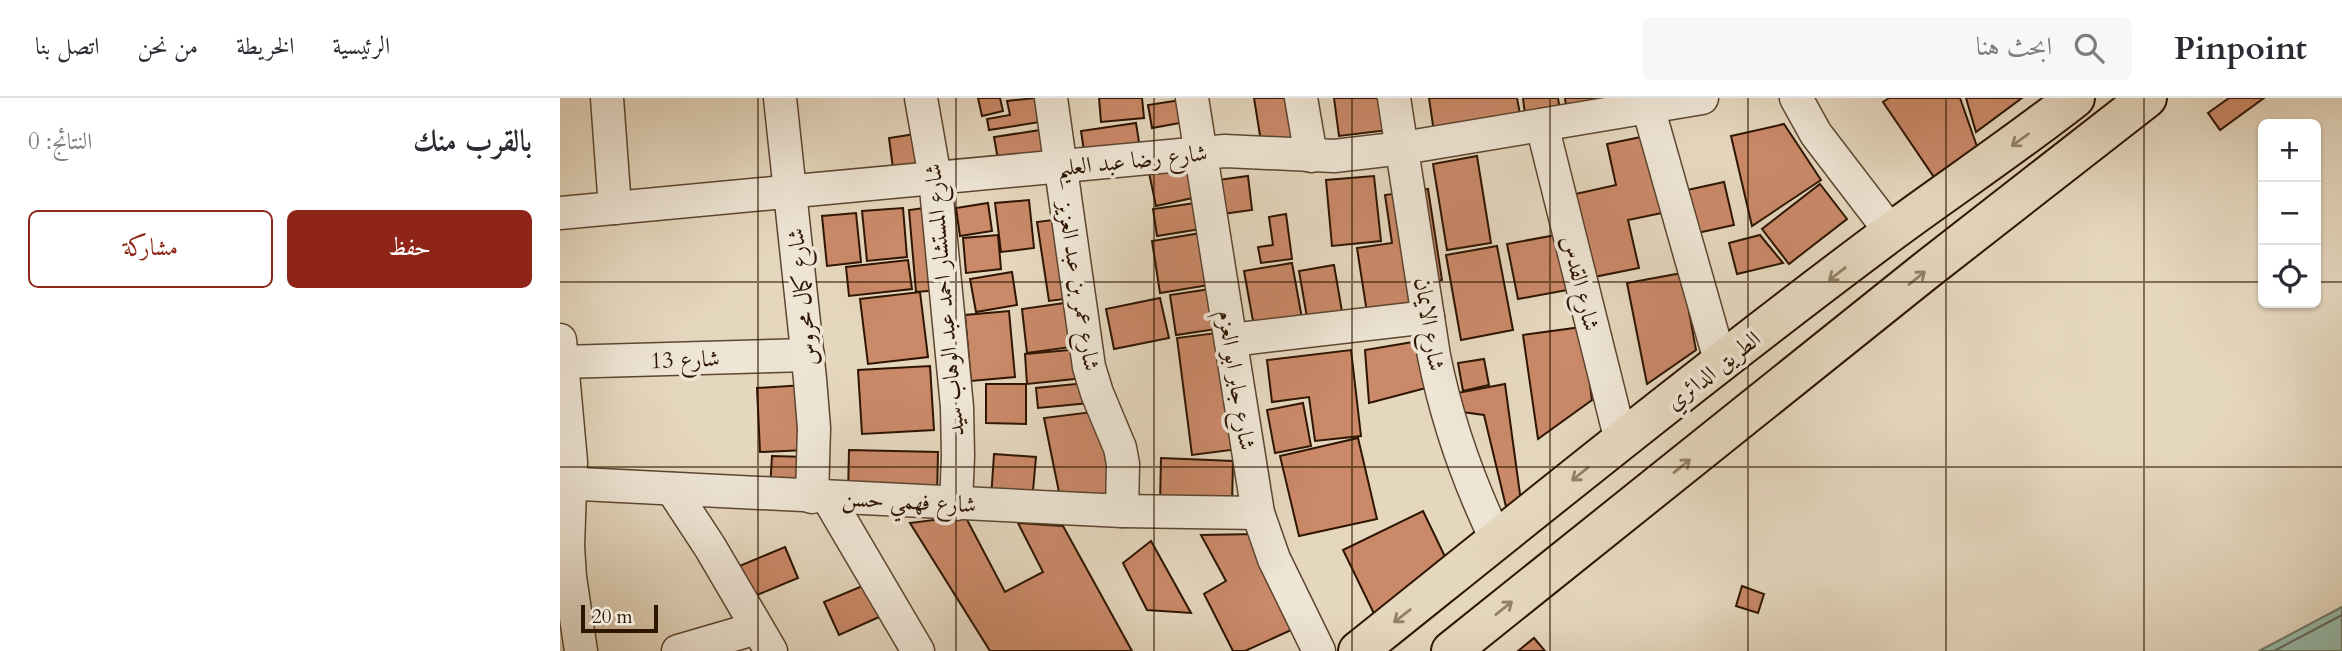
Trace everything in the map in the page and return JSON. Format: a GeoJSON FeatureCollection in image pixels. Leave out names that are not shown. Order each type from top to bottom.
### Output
{"type":"FeatureCollection","features":[{"type":"Feature","properties":{"kind":"highway","name":"الطريق الدائري"},"geometry":{"type":"LineString","coordinates":[[1358,651],[1621,441],[1891,232],[2075,98]]}},
{"type":"Feature","properties":{"kind":"highway"},"geometry":{"type":"LineString","coordinates":[[1451,651],[1924,272],[2147,98]]}},
{"type":"Feature","properties":{"kind":"street"},"geometry":{"type":"LineString","coordinates":[[607,98],[615,208]]}},
{"type":"Feature","properties":{"kind":"street","name":"شارع كمال محروس"},"geometry":{"type":"LineString","coordinates":[[780,98],[792,192],[820,498]]}},
{"type":"Feature","properties":{"kind":"street","name":"شارع المستشار احمد عبد الوهاب سيد"},"geometry":{"type":"LineString","coordinates":[[921,98],[935,178],[957,407],[956,503]]}},
{"type":"Feature","properties":{"kind":"street","name":"شارع عمر بن عبد العزيز"},"geometry":{"type":"LineString","coordinates":[[1051,98],[1089,367],[1120,448],[1123,464],[1122,511]]}},
{"type":"Feature","properties":{"kind":"street","name":"شارع جابر ابو العزم"},"geometry":{"type":"LineString","coordinates":[[1192,98],[1258,513],[1275,559],[1319,651]]}},
{"type":"Feature","properties":{"kind":"street"},"geometry":{"type":"LineString","coordinates":[[1301,98],[1311,156]]}},
{"type":"Feature","properties":{"kind":"street","name":"شارع الايمان"},"geometry":{"type":"LineString","coordinates":[[1394,98],[1441,394],[1465,469],[1497,541]]}},
{"type":"Feature","properties":{"kind":"street","name":"شارع رضا عبد العليم"},"geometry":{"type":"LineString","coordinates":[[560,213],[1202,153],[1255,152],[1334,156],[1403,148],[1702,98]]}},
{"type":"Feature","properties":{"kind":"street"},"geometry":{"type":"LineString","coordinates":[[1796,98],[1816,134],[1891,232]]}},
{"type":"Feature","properties":{"kind":"street"},"geometry":{"type":"LineString","coordinates":[[1648,107],[1721,364]]}},
{"type":"Feature","properties":{"kind":"street","name":"شارع القدس"},"geometry":{"type":"LineString","coordinates":[[1542,125],[1621,441]]}},
{"type":"Feature","properties":{"kind":"street"},"geometry":{"type":"LineString","coordinates":[[1231,340],[1428,317]]}},
{"type":"Feature","properties":{"kind":"street"},"geometry":{"type":"LineString","coordinates":[[561,351],[570,444],[565,483],[569,567],[580,651]]}},
{"type":"Feature","properties":{"kind":"street","name":"شارع 13"},"geometry":{"type":"LineString","coordinates":[[561,351],[808,355]]}},
{"type":"Feature","properties":{"kind":"street","name":"شارع فهمي حسن"},"geometry":{"type":"LineString","coordinates":[[565,483],[820,498],[1122,511],[1258,513]]}},
{"type":"Feature","properties":{"kind":"street"},"geometry":{"type":"LineString","coordinates":[[672,489],[764,639],[678,651]]}},
{"type":"Feature","properties":{"kind":"street"},"geometry":{"type":"LineString","coordinates":[[820,498],[918,651]]}},
{"type":"Feature","properties":{"kind":"water"},"geometry":{"type":"Polygon","coordinates":[[[2342,607],[2342,651],[2259,651],[2342,607]]]}},
{"type":"Feature","properties":{"kind":"building"},"geometry":{"type":"Polygon","coordinates":[[[978,98],[1000,98],[1003,111],[982,116],[978,98]]]}},
{"type":"Feature","properties":{"kind":"building"},"geometry":{"type":"Polygon","coordinates":[[[1036,98],[1040,122],[989,130],[987,119],[1010,115],[1007,101],[1036,98]]]}},
{"type":"Feature","properties":{"kind":"building"},"geometry":{"type":"Polygon","coordinates":[[[1099,98],[1142,98],[1144,118],[1101,122],[1099,98]]]}},
{"type":"Feature","properties":{"kind":"building"},"geometry":{"type":"Polygon","coordinates":[[[1254,98],[1294,98],[1301,142],[1262,148],[1254,98]]]}},
{"type":"Feature","properties":{"kind":"building"},"geometry":{"type":"Polygon","coordinates":[[[1334,98],[1385,98],[1389,130],[1339,136],[1334,98]]]}},
{"type":"Feature","properties":{"kind":"building"},"geometry":{"type":"Polygon","coordinates":[[[1429,98],[1517,98],[1522,125],[1435,139],[1429,98]]]}},
{"type":"Feature","properties":{"kind":"building"},"geometry":{"type":"Polygon","coordinates":[[[1523,98],[1558,98],[1561,117],[1526,122],[1523,98]]]}},
{"type":"Feature","properties":{"kind":"building"},"geometry":{"type":"Polygon","coordinates":[[[1565,98],[1634,98],[1567,115],[1565,98]]]}},
{"type":"Feature","properties":{"kind":"building"},"geometry":{"type":"Polygon","coordinates":[[[1889,98],[1960,98],[1981,158],[1940,186],[1883,102],[1889,98]]]}},
{"type":"Feature","properties":{"kind":"building"},"geometry":{"type":"Polygon","coordinates":[[[1966,98],[2022,98],[1976,132],[1966,98]]]}},
{"type":"Feature","properties":{"kind":"building"},"geometry":{"type":"Polygon","coordinates":[[[2229,98],[2264,98],[2220,130],[2208,113],[2229,98]]]}},
{"type":"Feature","properties":{"kind":"building"},"geometry":{"type":"Polygon","coordinates":[[[1187,99],[1191,121],[1152,128],[1148,105],[1187,99]]]}},
{"type":"Feature","properties":{"kind":"building"},"geometry":{"type":"Polygon","coordinates":[[[1136,123],[1141,155],[1086,164],[1081,131],[1136,123]]]}},
{"type":"Feature","properties":{"kind":"building"},"geometry":{"type":"Polygon","coordinates":[[[1784,124],[1821,180],[1752,226],[1731,136],[1784,124]]]}},
{"type":"Feature","properties":{"kind":"building"},"geometry":{"type":"Polygon","coordinates":[[[1047,129],[1053,163],[1000,171],[994,137],[1047,129]]]}},
{"type":"Feature","properties":{"kind":"building"},"geometry":{"type":"Polygon","coordinates":[[[922,133],[928,171],[894,176],[889,138],[922,133]]]}},
{"type":"Feature","properties":{"kind":"building"},"geometry":{"type":"Polygon","coordinates":[[[1646,136],[1662,213],[1628,220],[1639,268],[1589,278],[1571,195],[1616,185],[1607,144],[1646,136]]]}},
{"type":"Feature","properties":{"kind":"building"},"geometry":{"type":"Polygon","coordinates":[[[1477,156],[1491,243],[1447,250],[1433,164],[1477,156]]]}},
{"type":"Feature","properties":{"kind":"building"},"geometry":{"type":"Polygon","coordinates":[[[1194,159],[1202,196],[1156,206],[1148,168],[1194,159]]]}},
{"type":"Feature","properties":{"kind":"building"},"geometry":{"type":"Polygon","coordinates":[[[1248,176],[1252,210],[1222,214],[1218,180],[1248,176]]]}},
{"type":"Feature","properties":{"kind":"building"},"geometry":{"type":"Polygon","coordinates":[[[1374,176],[1381,241],[1332,246],[1326,180],[1374,176]]]}},
{"type":"Feature","properties":{"kind":"building"},"geometry":{"type":"Polygon","coordinates":[[[1724,182],[1734,225],[1688,235],[1678,192],[1724,182]]]}},
{"type":"Feature","properties":{"kind":"building"},"geometry":{"type":"Polygon","coordinates":[[[1820,184],[1847,219],[1789,264],[1762,229],[1820,184]]]}},
{"type":"Feature","properties":{"kind":"building"},"geometry":{"type":"Polygon","coordinates":[[[1428,189],[1442,280],[1411,284],[1417,325],[1370,332],[1357,248],[1392,243],[1385,195],[1428,189]]]}},
{"type":"Feature","properties":{"kind":"building"},"geometry":{"type":"Polygon","coordinates":[[[1029,200],[1034,248],[1001,252],[995,203],[1029,200]]]}},
{"type":"Feature","properties":{"kind":"building"},"geometry":{"type":"Polygon","coordinates":[[[1203,202],[1207,228],[1157,236],[1153,209],[1203,202]]]}},
{"type":"Feature","properties":{"kind":"building"},"geometry":{"type":"Polygon","coordinates":[[[988,203],[992,231],[960,236],[956,208],[988,203]]]}},
{"type":"Feature","properties":{"kind":"building"},"geometry":{"type":"Polygon","coordinates":[[[932,207],[940,290],[916,292],[909,210],[932,207]]]}},
{"type":"Feature","properties":{"kind":"building"},"geometry":{"type":"Polygon","coordinates":[[[903,208],[907,257],[867,261],[862,211],[903,208]]]}},
{"type":"Feature","properties":{"kind":"building"},"geometry":{"type":"Polygon","coordinates":[[[856,213],[861,262],[827,266],[822,216],[856,213]]]}},
{"type":"Feature","properties":{"kind":"building"},"geometry":{"type":"Polygon","coordinates":[[[1286,214],[1292,259],[1261,263],[1258,247],[1273,245],[1269,217],[1286,214]]]}},
{"type":"Feature","properties":{"kind":"building"},"geometry":{"type":"Polygon","coordinates":[[[1060,219],[1072,298],[1049,301],[1037,222],[1060,219]]]}},
{"type":"Feature","properties":{"kind":"building"},"geometry":{"type":"Polygon","coordinates":[[[1207,232],[1215,284],[1160,293],[1152,241],[1207,232]]]}},
{"type":"Feature","properties":{"kind":"building"},"geometry":{"type":"Polygon","coordinates":[[[1567,233],[1578,288],[1518,299],[1507,244],[1567,233]]]}},
{"type":"Feature","properties":{"kind":"building"},"geometry":{"type":"Polygon","coordinates":[[[998,235],[1001,269],[966,273],[963,238],[998,235]]]}},
{"type":"Feature","properties":{"kind":"building"},"geometry":{"type":"Polygon","coordinates":[[[1760,235],[1783,263],[1737,274],[1729,243],[1760,235]]]}},
{"type":"Feature","properties":{"kind":"building"},"geometry":{"type":"Polygon","coordinates":[[[1497,246],[1513,330],[1461,340],[1446,255],[1497,246]]]}},
{"type":"Feature","properties":{"kind":"building"},"geometry":{"type":"Polygon","coordinates":[[[908,260],[912,289],[849,296],[846,267],[908,260]]]}},
{"type":"Feature","properties":{"kind":"building"},"geometry":{"type":"Polygon","coordinates":[[[1292,263],[1303,324],[1255,332],[1244,271],[1292,263]]]}},
{"type":"Feature","properties":{"kind":"building"},"geometry":{"type":"Polygon","coordinates":[[[1334,265],[1344,323],[1309,329],[1299,271],[1334,265]]]}},
{"type":"Feature","properties":{"kind":"building"},"geometry":{"type":"Polygon","coordinates":[[[1012,272],[1017,305],[976,312],[970,279],[1012,272]]]}},
{"type":"Feature","properties":{"kind":"building"},"geometry":{"type":"Polygon","coordinates":[[[1682,273],[1696,350],[1647,384],[1627,283],[1682,273]]]}},
{"type":"Feature","properties":{"kind":"building"},"geometry":{"type":"Polygon","coordinates":[[[1217,288],[1223,328],[1176,335],[1170,295],[1217,288]]]}},
{"type":"Feature","properties":{"kind":"building"},"geometry":{"type":"Polygon","coordinates":[[[920,292],[928,357],[868,364],[860,299],[920,292]]]}},
{"type":"Feature","properties":{"kind":"building"},"geometry":{"type":"Polygon","coordinates":[[[1160,298],[1169,338],[1114,349],[1106,309],[1160,298]]]}},
{"type":"Feature","properties":{"kind":"building"},"geometry":{"type":"Polygon","coordinates":[[[1072,302],[1078,346],[1027,353],[1022,309],[1072,302]]]}},
{"type":"Feature","properties":{"kind":"building"},"geometry":{"type":"Polygon","coordinates":[[[1009,311],[1015,377],[971,381],[965,315],[1009,311]]]}},
{"type":"Feature","properties":{"kind":"building"},"geometry":{"type":"Polygon","coordinates":[[[1582,327],[1592,400],[1538,439],[1523,335],[1582,327]]]}},
{"type":"Feature","properties":{"kind":"building"},"geometry":{"type":"Polygon","coordinates":[[[1224,332],[1239,449],[1192,455],[1177,338],[1224,332]]]}},
{"type":"Feature","properties":{"kind":"building"},"geometry":{"type":"Polygon","coordinates":[[[1419,341],[1426,388],[1369,403],[1365,350],[1419,341]]]}},
{"type":"Feature","properties":{"kind":"building"},"geometry":{"type":"Polygon","coordinates":[[[1081,349],[1084,378],[1027,384],[1025,354],[1081,349]]]}},
{"type":"Feature","properties":{"kind":"building"},"geometry":{"type":"Polygon","coordinates":[[[1351,350],[1361,436],[1315,441],[1309,397],[1272,402],[1267,360],[1351,350]]]}},
{"type":"Feature","properties":{"kind":"building"},"geometry":{"type":"Polygon","coordinates":[[[1484,359],[1489,385],[1463,391],[1458,363],[1484,359]]]}},
{"type":"Feature","properties":{"kind":"building"},"geometry":{"type":"Polygon","coordinates":[[[930,366],[934,430],[862,434],[858,370],[930,366]]]}},
{"type":"Feature","properties":{"kind":"building"},"geometry":{"type":"Polygon","coordinates":[[[1086,383],[1089,403],[1038,408],[1036,388],[1086,383]]]}},
{"type":"Feature","properties":{"kind":"building"},"geometry":{"type":"Polygon","coordinates":[[[986,384],[1026,384],[1026,424],[986,423],[986,384]]]}},
{"type":"Feature","properties":{"kind":"building"},"geometry":{"type":"Polygon","coordinates":[[[1505,384],[1522,509],[1508,515],[1484,415],[1455,411],[1452,394],[1505,384]]]}},
{"type":"Feature","properties":{"kind":"building"},"geometry":{"type":"Polygon","coordinates":[[[804,385],[807,450],[760,452],[757,388],[804,385]]]}},
{"type":"Feature","properties":{"kind":"building"},"geometry":{"type":"Polygon","coordinates":[[[1303,403],[1311,446],[1275,453],[1267,410],[1303,403]]]}},
{"type":"Feature","properties":{"kind":"building"},"geometry":{"type":"Polygon","coordinates":[[[1100,411],[1114,503],[1061,502],[1044,418],[1100,411]]]}},
{"type":"Feature","properties":{"kind":"building"},"geometry":{"type":"Polygon","coordinates":[[[1358,438],[1377,519],[1299,536],[1280,456],[1358,438]]]}},
{"type":"Feature","properties":{"kind":"building"},"geometry":{"type":"Polygon","coordinates":[[[849,450],[938,452],[937,496],[848,494],[849,450]]]}},
{"type":"Feature","properties":{"kind":"building"},"geometry":{"type":"Polygon","coordinates":[[[994,454],[1036,457],[1032,502],[991,499],[994,454]]]}},
{"type":"Feature","properties":{"kind":"building"},"geometry":{"type":"Polygon","coordinates":[[[772,456],[806,457],[805,490],[770,489],[772,456]]]}},
{"type":"Feature","properties":{"kind":"building"},"geometry":{"type":"Polygon","coordinates":[[[1161,458],[1233,461],[1232,505],[1160,503],[1161,458]]]}},
{"type":"Feature","properties":{"kind":"building"},"geometry":{"type":"Polygon","coordinates":[[[1423,511],[1450,567],[1380,626],[1343,550],[1423,511]]]}},
{"type":"Feature","properties":{"kind":"building"},"geometry":{"type":"Polygon","coordinates":[[[965,516],[1005,592],[1043,572],[1018,523],[1063,526],[1132,651],[990,651],[910,523],[965,516]]]}},
{"type":"Feature","properties":{"kind":"building"},"geometry":{"type":"Polygon","coordinates":[[[1258,534],[1300,626],[1245,651],[1233,651],[1204,594],[1226,581],[1201,535],[1258,534]]]}},
{"type":"Feature","properties":{"kind":"building"},"geometry":{"type":"Polygon","coordinates":[[[1151,541],[1191,613],[1147,610],[1123,563],[1151,541]]]}},
{"type":"Feature","properties":{"kind":"building"},"geometry":{"type":"Polygon","coordinates":[[[785,547],[798,578],[750,598],[737,567],[785,547]]]}},
{"type":"Feature","properties":{"kind":"building"},"geometry":{"type":"Polygon","coordinates":[[[872,582],[886,614],[839,635],[824,602],[872,582]]]}},
{"type":"Feature","properties":{"kind":"building"},"geometry":{"type":"Polygon","coordinates":[[[1742,586],[1764,594],[1758,613],[1736,606],[1742,586]]]}},
{"type":"Feature","properties":{"kind":"building"},"geometry":{"type":"Polygon","coordinates":[[[1534,638],[1545,651],[1518,651],[1534,638]]]}}]}
